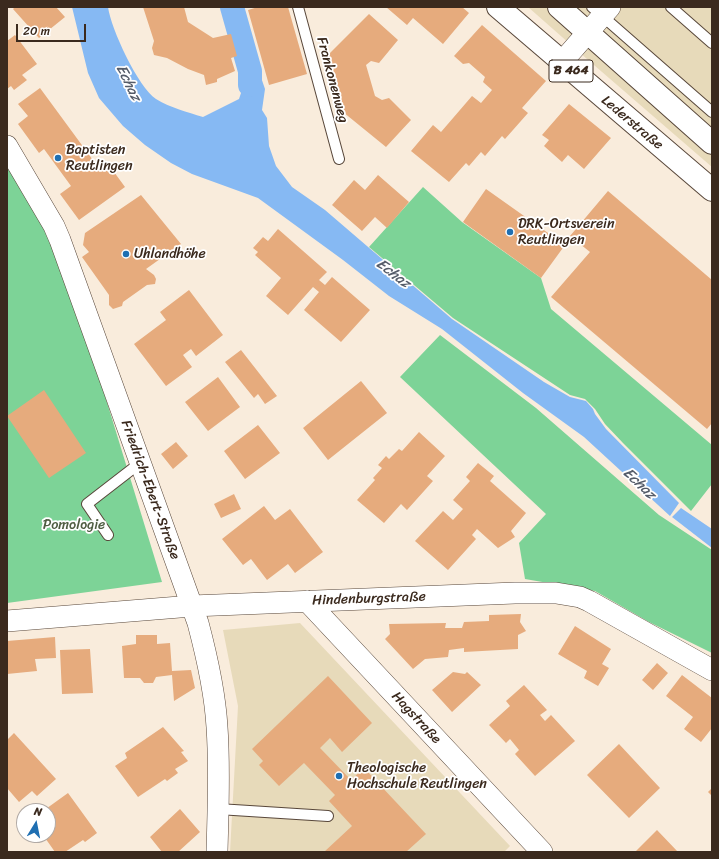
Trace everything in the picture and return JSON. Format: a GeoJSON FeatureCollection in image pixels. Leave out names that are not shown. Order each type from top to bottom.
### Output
{"type":"FeatureCollection","features":[{"type":"Feature","properties":{"kind":"main road","name":"Lederstraße"},"geometry":{"type":"LineString","coordinates":[[498,7],[561,63],[709,181]]}},
{"type":"Feature","properties":{"kind":"main road","name":"B 464"},"geometry":{"type":"LineString","coordinates":[[559,7],[712,143]]}},
{"type":"Feature","properties":{"kind":"street"},"geometry":{"type":"LineString","coordinates":[[561,63],[588,34],[602,10]]}},
{"type":"Feature","properties":{"kind":"street","name":"Friedrich-Ebert-Straße"},"geometry":{"type":"LineString","coordinates":[[7,146],[54,226],[192,606],[211,680],[217,726],[217,852]]}},
{"type":"Feature","properties":{"kind":"street","name":"Hindenburgstraße"},"geometry":{"type":"LineString","coordinates":[[7,621],[192,606],[556,593],[580,597],[589,601],[712,670]]}},
{"type":"Feature","properties":{"kind":"street","name":"Hagstraße"},"geometry":{"type":"LineString","coordinates":[[307,601],[542,852]]}},
{"type":"Feature","properties":{"kind":"lane","name":"Frankonenweg"},"geometry":{"type":"LineString","coordinates":[[298,7],[340,159]]}},
{"type":"Feature","properties":{"kind":"lane"},"geometry":{"type":"LineString","coordinates":[[670,7],[712,43]]}},
{"type":"Feature","properties":{"kind":"lane"},"geometry":{"type":"LineString","coordinates":[[602,10],[712,112]]}},
{"type":"Feature","properties":{"kind":"lane"},"geometry":{"type":"LineString","coordinates":[[108,535],[87,504],[140,462]]}},
{"type":"Feature","properties":{"kind":"lane"},"geometry":{"type":"LineString","coordinates":[[218,809],[328,816]]}},
{"type":"Feature","properties":{"kind":"shaded area"},"geometry":{"type":"Polygon","coordinates":[[[528,7],[712,7],[712,167],[587,59],[528,7]]]}},
{"type":"Feature","properties":{"kind":"shaded area","name":"Theologische Hochschule Reutlingen"},"geometry":{"type":"Polygon","coordinates":[[[300,623],[510,846],[504,852],[230,852],[238,706],[223,630],[300,623]]]}},
{"type":"Feature","properties":{"kind":"green space","name":"Pomologie"},"geometry":{"type":"Polygon","coordinates":[[[7,150],[53,226],[162,582],[7,603],[7,150]]]}},
{"type":"Feature","properties":{"kind":"green space"},"geometry":{"type":"Polygon","coordinates":[[[423,187],[462,222],[541,278],[551,309],[712,445],[712,484],[691,511],[605,424],[595,409],[585,399],[570,395],[453,318],[369,247],[423,187]]]}},
{"type":"Feature","properties":{"kind":"green space"},"geometry":{"type":"Polygon","coordinates":[[[440,335],[536,408],[659,515],[712,550],[712,653],[649,622],[595,591],[525,579],[519,543],[546,514],[400,377],[440,335]]]}},
{"type":"Feature","properties":{"kind":"water","name":"Echaz"},"geometry":{"type":"Polygon","coordinates":[[[72,7],[108,7],[114,29],[126,57],[141,83],[149,93],[167,105],[203,117],[239,99],[242,90],[240,55],[252,51],[265,89],[262,110],[267,118],[269,146],[276,166],[292,187],[325,210],[452,319],[544,382],[570,397],[586,401],[606,429],[679,503],[670,516],[584,437],[523,393],[442,329],[389,296],[343,260],[258,198],[192,174],[171,163],[145,145],[123,126],[99,98],[88,73],[72,7]]]}},
{"type":"Feature","properties":{"kind":"water"},"geometry":{"type":"Polygon","coordinates":[[[226,7],[240,7],[248,39],[236,41],[226,7]]]}},
{"type":"Feature","properties":{"kind":"water"},"geometry":{"type":"Polygon","coordinates":[[[681,508],[712,529],[712,548],[672,517],[681,508]]]}},
{"type":"Feature","properties":{"kind":"building"},"geometry":{"type":"Polygon","coordinates":[[[15,7],[56,7],[65,17],[39,38],[13,9],[15,7]]]}},
{"type":"Feature","properties":{"kind":"building"},"geometry":{"type":"Polygon","coordinates":[[[143,7],[184,7],[188,22],[213,38],[231,34],[237,56],[231,58],[235,71],[217,79],[217,82],[206,85],[204,75],[188,69],[167,58],[154,55],[152,48],[154,41],[143,7]]]}},
{"type":"Feature","properties":{"kind":"building"},"geometry":{"type":"Polygon","coordinates":[[[258,7],[288,7],[307,74],[269,85],[248,10],[258,7]]]}},
{"type":"Feature","properties":{"kind":"building"},"geometry":{"type":"Polygon","coordinates":[[[386,7],[462,7],[469,13],[443,44],[413,18],[407,25],[386,7]]]}},
{"type":"Feature","properties":{"kind":"building"},"geometry":{"type":"Polygon","coordinates":[[[369,14],[398,40],[379,63],[371,61],[366,65],[375,96],[382,100],[389,98],[411,120],[386,147],[343,112],[328,55],[369,14]]]}},
{"type":"Feature","properties":{"kind":"building"},"geometry":{"type":"Polygon","coordinates":[[[482,25],[546,81],[522,108],[528,113],[505,139],[502,136],[485,156],[481,152],[469,166],[466,163],[449,182],[411,151],[433,125],[441,132],[472,96],[481,103],[492,90],[483,82],[485,77],[469,63],[463,64],[454,56],[482,25]]]}},
{"type":"Feature","properties":{"kind":"building"},"geometry":{"type":"Polygon","coordinates":[[[15,35],[37,64],[22,75],[27,80],[14,90],[11,86],[7,89],[7,41],[15,35]]]}},
{"type":"Feature","properties":{"kind":"building"},"geometry":{"type":"Polygon","coordinates":[[[40,88],[98,167],[106,161],[125,187],[79,220],[60,194],[71,186],[44,149],[39,153],[18,124],[28,116],[18,104],[40,88]]]}},
{"type":"Feature","properties":{"kind":"building"},"geometry":{"type":"Polygon","coordinates":[[[569,104],[611,138],[584,169],[568,155],[562,162],[544,146],[549,140],[542,135],[569,104]]]}},
{"type":"Feature","properties":{"kind":"building"},"geometry":{"type":"Polygon","coordinates":[[[378,175],[409,202],[387,228],[375,217],[362,231],[332,205],[354,180],[365,190],[378,175]]]}},
{"type":"Feature","properties":{"kind":"building"},"geometry":{"type":"Polygon","coordinates":[[[486,189],[565,245],[541,278],[463,222],[486,189]]]}},
{"type":"Feature","properties":{"kind":"building"},"geometry":{"type":"Polygon","coordinates":[[[608,191],[712,280],[712,423],[707,429],[551,297],[590,252],[570,236],[608,191]]]}},
{"type":"Feature","properties":{"kind":"building","name":"Uhlandhöhe"},"geometry":{"type":"Polygon","coordinates":[[[141,195],[181,244],[146,269],[154,275],[156,279],[155,284],[147,285],[123,302],[122,306],[113,309],[109,305],[109,295],[82,257],[89,252],[83,245],[85,233],[141,195]]]}},
{"type":"Feature","properties":{"kind":"building"},"geometry":{"type":"Polygon","coordinates":[[[278,229],[327,272],[319,280],[325,285],[332,277],[370,310],[341,342],[304,310],[319,292],[313,287],[288,315],[266,296],[281,278],[255,255],[258,252],[253,248],[263,237],[268,241],[278,229]]]}},
{"type":"Feature","properties":{"kind":"building"},"geometry":{"type":"Polygon","coordinates":[[[189,290],[223,335],[196,356],[191,349],[183,355],[192,367],[166,386],[134,344],[166,320],[160,312],[189,290]]]}},
{"type":"Feature","properties":{"kind":"building"},"geometry":{"type":"Polygon","coordinates":[[[241,350],[277,396],[265,404],[258,394],[254,398],[225,362],[241,350]]]}},
{"type":"Feature","properties":{"kind":"building"},"geometry":{"type":"Polygon","coordinates":[[[218,377],[240,407],[208,431],[185,402],[218,377]]]}},
{"type":"Feature","properties":{"kind":"building"},"geometry":{"type":"Polygon","coordinates":[[[361,381],[387,413],[328,460],[303,428],[361,381]]]}},
{"type":"Feature","properties":{"kind":"building"},"geometry":{"type":"Polygon","coordinates":[[[44,390],[86,453],[49,478],[7,416],[44,390]]]}},
{"type":"Feature","properties":{"kind":"building"},"geometry":{"type":"Polygon","coordinates":[[[258,425],[280,453],[245,479],[224,451],[258,425]]]}},
{"type":"Feature","properties":{"kind":"building"},"geometry":{"type":"Polygon","coordinates":[[[419,432],[445,456],[427,476],[433,481],[407,510],[401,504],[384,523],[357,500],[375,480],[373,478],[382,468],[378,465],[386,456],[389,459],[399,449],[402,451],[419,432]]]}},
{"type":"Feature","properties":{"kind":"building"},"geometry":{"type":"Polygon","coordinates":[[[176,442],[188,456],[173,469],[161,454],[176,442]]]}},
{"type":"Feature","properties":{"kind":"building"},"geometry":{"type":"Polygon","coordinates":[[[478,463],[494,476],[490,481],[526,513],[511,531],[515,537],[498,548],[477,529],[472,535],[476,539],[448,570],[415,541],[443,511],[453,520],[463,509],[453,500],[470,481],[466,477],[478,463]]]}},
{"type":"Feature","properties":{"kind":"building"},"geometry":{"type":"Polygon","coordinates":[[[234,494],[241,509],[221,518],[214,504],[234,494]]]}},
{"type":"Feature","properties":{"kind":"building"},"geometry":{"type":"Polygon","coordinates":[[[264,506],[275,520],[290,509],[323,552],[295,573],[288,564],[267,580],[251,559],[243,565],[222,539],[264,506]]]}},
{"type":"Feature","properties":{"kind":"building"},"geometry":{"type":"Polygon","coordinates":[[[521,614],[520,622],[526,631],[518,635],[518,649],[464,652],[464,648],[449,650],[448,657],[425,659],[413,669],[385,639],[390,634],[389,624],[446,623],[445,628],[462,628],[464,622],[489,621],[489,615],[521,614]]]}},
{"type":"Feature","properties":{"kind":"building"},"geometry":{"type":"Polygon","coordinates":[[[575,626],[611,649],[602,664],[609,668],[598,686],[584,678],[587,671],[558,654],[575,626]]]}},
{"type":"Feature","properties":{"kind":"building"},"geometry":{"type":"Polygon","coordinates":[[[136,635],[157,635],[157,644],[170,643],[172,671],[191,670],[195,688],[174,701],[172,675],[156,677],[153,683],[144,683],[140,678],[124,678],[122,646],[136,644],[136,635]]]}},
{"type":"Feature","properties":{"kind":"building"},"geometry":{"type":"Polygon","coordinates":[[[55,637],[56,658],[35,659],[37,671],[7,674],[7,641],[55,637]]]}},
{"type":"Feature","properties":{"kind":"building"},"geometry":{"type":"Polygon","coordinates":[[[90,649],[93,693],[62,694],[60,650],[90,649]]]}},
{"type":"Feature","properties":{"kind":"building"},"geometry":{"type":"Polygon","coordinates":[[[657,663],[668,673],[653,690],[642,680],[657,663]]]}},
{"type":"Feature","properties":{"kind":"building"},"geometry":{"type":"Polygon","coordinates":[[[453,672],[465,674],[467,672],[481,685],[452,712],[432,690],[453,672]]]}},
{"type":"Feature","properties":{"kind":"building"},"geometry":{"type":"Polygon","coordinates":[[[682,675],[712,698],[712,728],[701,742],[684,729],[693,717],[666,696],[682,675]]]}},
{"type":"Feature","properties":{"kind":"building"},"geometry":{"type":"Polygon","coordinates":[[[328,676],[372,723],[342,752],[330,738],[320,748],[351,780],[364,768],[426,834],[406,852],[324,852],[352,826],[329,801],[335,795],[304,763],[279,786],[259,765],[263,761],[252,749],[328,676]]]}},
{"type":"Feature","properties":{"kind":"building"},"geometry":{"type":"Polygon","coordinates":[[[524,685],[547,710],[540,715],[545,721],[551,715],[575,741],[535,776],[515,754],[519,750],[510,739],[506,743],[489,725],[510,706],[506,701],[524,685]]]}},
{"type":"Feature","properties":{"kind":"building"},"geometry":{"type":"Polygon","coordinates":[[[163,727],[184,751],[181,752],[188,761],[175,769],[178,773],[167,781],[165,779],[138,797],[115,766],[127,758],[125,753],[163,727]]]}},
{"type":"Feature","properties":{"kind":"building"},"geometry":{"type":"Polygon","coordinates":[[[14,733],[56,779],[37,796],[32,791],[19,802],[7,788],[7,740],[14,733]]]}},
{"type":"Feature","properties":{"kind":"building"},"geometry":{"type":"Polygon","coordinates":[[[619,744],[660,788],[629,818],[587,775],[619,744]]]}},
{"type":"Feature","properties":{"kind":"building"},"geometry":{"type":"Polygon","coordinates":[[[712,788],[712,796],[708,792],[712,788]]]}},
{"type":"Feature","properties":{"kind":"building"},"geometry":{"type":"Polygon","coordinates":[[[68,793],[97,833],[85,842],[83,840],[65,852],[55,852],[49,843],[56,843],[56,803],[54,803],[68,793]]]}},
{"type":"Feature","properties":{"kind":"building"},"geometry":{"type":"Polygon","coordinates":[[[180,809],[200,832],[178,852],[162,852],[150,837],[180,809]]]}},
{"type":"Feature","properties":{"kind":"building"},"geometry":{"type":"Polygon","coordinates":[[[657,830],[678,852],[636,851],[657,830]]]}},
{"type":"Feature","properties":{"kind":"waterway"},"geometry":{"type":"LineString","coordinates":[[232,7],[250,71],[250,85]]}},
{"type":"Feature","properties":{"kind":"place","name":"Baptisten Reutlingen"},"geometry":{"type":"Point","coordinates":[58,158]}},
{"type":"Feature","properties":{"kind":"place","name":"DRK-Ortsverein Reutlingen"},"geometry":{"type":"Point","coordinates":[510,232]}},
{"type":"Feature","properties":{"kind":"place","name":"Uhlandhöhe"},"geometry":{"type":"Point","coordinates":[126,254]}},
{"type":"Feature","properties":{"kind":"place","name":"Theologische Hochschule Reutlingen"},"geometry":{"type":"Point","coordinates":[339,776]}}]}
